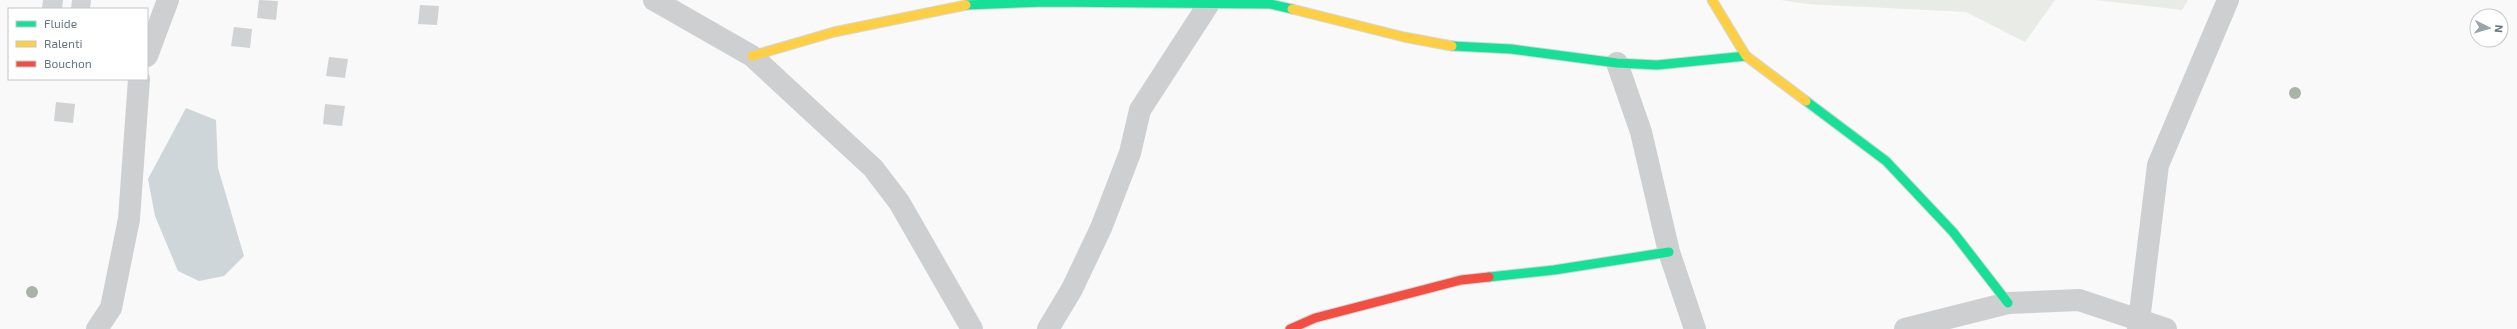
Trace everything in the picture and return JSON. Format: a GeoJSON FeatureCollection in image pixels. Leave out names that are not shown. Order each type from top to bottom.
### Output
{"type":"FeatureCollection","features":[{"type":"Feature","properties":{"kind":"street"},"geometry":{"type":"LineString","coordinates":[[148,53],[168,0]]}},
{"type":"Feature","properties":{"kind":"street"},"geometry":{"type":"LineString","coordinates":[[654,0],[752,56],[873,168],[899,202],[972,329]]}},
{"type":"Feature","properties":{"kind":"street"},"geometry":{"type":"LineString","coordinates":[[1712,0],[1746,56],[1886,161],[1953,232],[2008,303]]}},
{"type":"Feature","properties":{"kind":"street"},"geometry":{"type":"LineString","coordinates":[[2139,324],[2158,165],[2228,0]]}},
{"type":"Feature","properties":{"kind":"street"},"geometry":{"type":"LineString","coordinates":[[752,56],[834,32],[964,5],[1045,2],[1208,5],[1291,4],[1404,36],[1455,46],[1511,49],[1657,66],[1746,56]]}},
{"type":"Feature","properties":{"kind":"street"},"geometry":{"type":"LineString","coordinates":[[1048,329],[1072,289],[1101,228],[1130,153],[1140,110],[1208,5]]}},
{"type":"Feature","properties":{"kind":"street"},"geometry":{"type":"LineString","coordinates":[[1617,62],[1641,132],[1669,252],[1695,329]]}},
{"type":"Feature","properties":{"kind":"street"},"geometry":{"type":"LineString","coordinates":[[97,329],[111,308],[129,219],[139,80]]}},
{"type":"Feature","properties":{"kind":"street"},"geometry":{"type":"LineString","coordinates":[[1290,329],[1315,318],[1461,280],[1554,270],[1669,252]]}},
{"type":"Feature","properties":{"kind":"street"},"geometry":{"type":"LineString","coordinates":[[1906,329],[2008,303],[2079,300],[2139,324],[2166,329]]}},
{"type":"Feature","properties":{"kind":"shaded area"},"geometry":{"type":"Polygon","coordinates":[[[1781,0],[2055,0],[2025,42],[1966,12],[1807,4],[1781,0]]]}},
{"type":"Feature","properties":{"kind":"shaded area"},"geometry":{"type":"Polygon","coordinates":[[[2095,0],[2188,0],[2182,10],[2095,0]]]}},
{"type":"Feature","properties":{"kind":"shaded area"},"geometry":{"type":"Polygon","coordinates":[[[186,108],[216,120],[218,168],[244,256],[224,276],[199,281],[178,271],[155,216],[148,179],[186,108]]]}},
{"type":"Feature","properties":{"kind":"building"},"geometry":{"type":"Polygon","coordinates":[[[43,0],[63,0],[62,8],[42,8],[43,0]]]}},
{"type":"Feature","properties":{"kind":"building"},"geometry":{"type":"Polygon","coordinates":[[[72,0],[91,0],[90,8],[71,8],[72,0]]]}},
{"type":"Feature","properties":{"kind":"building"},"geometry":{"type":"Polygon","coordinates":[[[259,0],[278,1],[276,20],[257,18],[259,0]]]}},
{"type":"Feature","properties":{"kind":"building"},"geometry":{"type":"Polygon","coordinates":[[[420,5],[439,6],[437,25],[418,24],[420,5]]]}},
{"type":"Feature","properties":{"kind":"building"},"geometry":{"type":"Polygon","coordinates":[[[234,27],[252,29],[250,48],[231,46],[234,27]]]}},
{"type":"Feature","properties":{"kind":"building"},"geometry":{"type":"Polygon","coordinates":[[[329,57],[348,59],[345,78],[326,76],[329,57]]]}},
{"type":"Feature","properties":{"kind":"building"},"geometry":{"type":"Polygon","coordinates":[[[56,102],[75,104],[73,123],[54,121],[56,102]]]}},
{"type":"Feature","properties":{"kind":"building"},"geometry":{"type":"Polygon","coordinates":[[[325,104],[345,106],[342,126],[323,124],[325,104]]]}},
{"type":"Feature","properties":{"kind":"traffic: fast"},"geometry":{"type":"LineString","coordinates":[[966,5],[1045,2],[1270,4],[1292,9]]}},
{"type":"Feature","properties":{"kind":"traffic: fast"},"geometry":{"type":"LineString","coordinates":[[1452,46],[1511,49],[1617,63],[1657,65],[1746,56]]}},
{"type":"Feature","properties":{"kind":"traffic: fast"},"geometry":{"type":"LineString","coordinates":[[1806,101],[1886,161],[1953,232],[2008,303]]}},
{"type":"Feature","properties":{"kind":"traffic: fast"},"geometry":{"type":"LineString","coordinates":[[1489,277],[1554,270],[1669,252]]}},
{"type":"Feature","properties":{"kind":"traffic: slow"},"geometry":{"type":"LineString","coordinates":[[1712,0],[1746,56],[1806,101]]}},
{"type":"Feature","properties":{"kind":"traffic: slow"},"geometry":{"type":"LineString","coordinates":[[752,56],[834,32],[966,5]]}},
{"type":"Feature","properties":{"kind":"traffic: slow"},"geometry":{"type":"LineString","coordinates":[[1292,9],[1404,37],[1452,46]]}},
{"type":"Feature","properties":{"kind":"traffic: jam"},"geometry":{"type":"LineString","coordinates":[[1290,329],[1315,318],[1461,280],[1489,277]]}}]}
